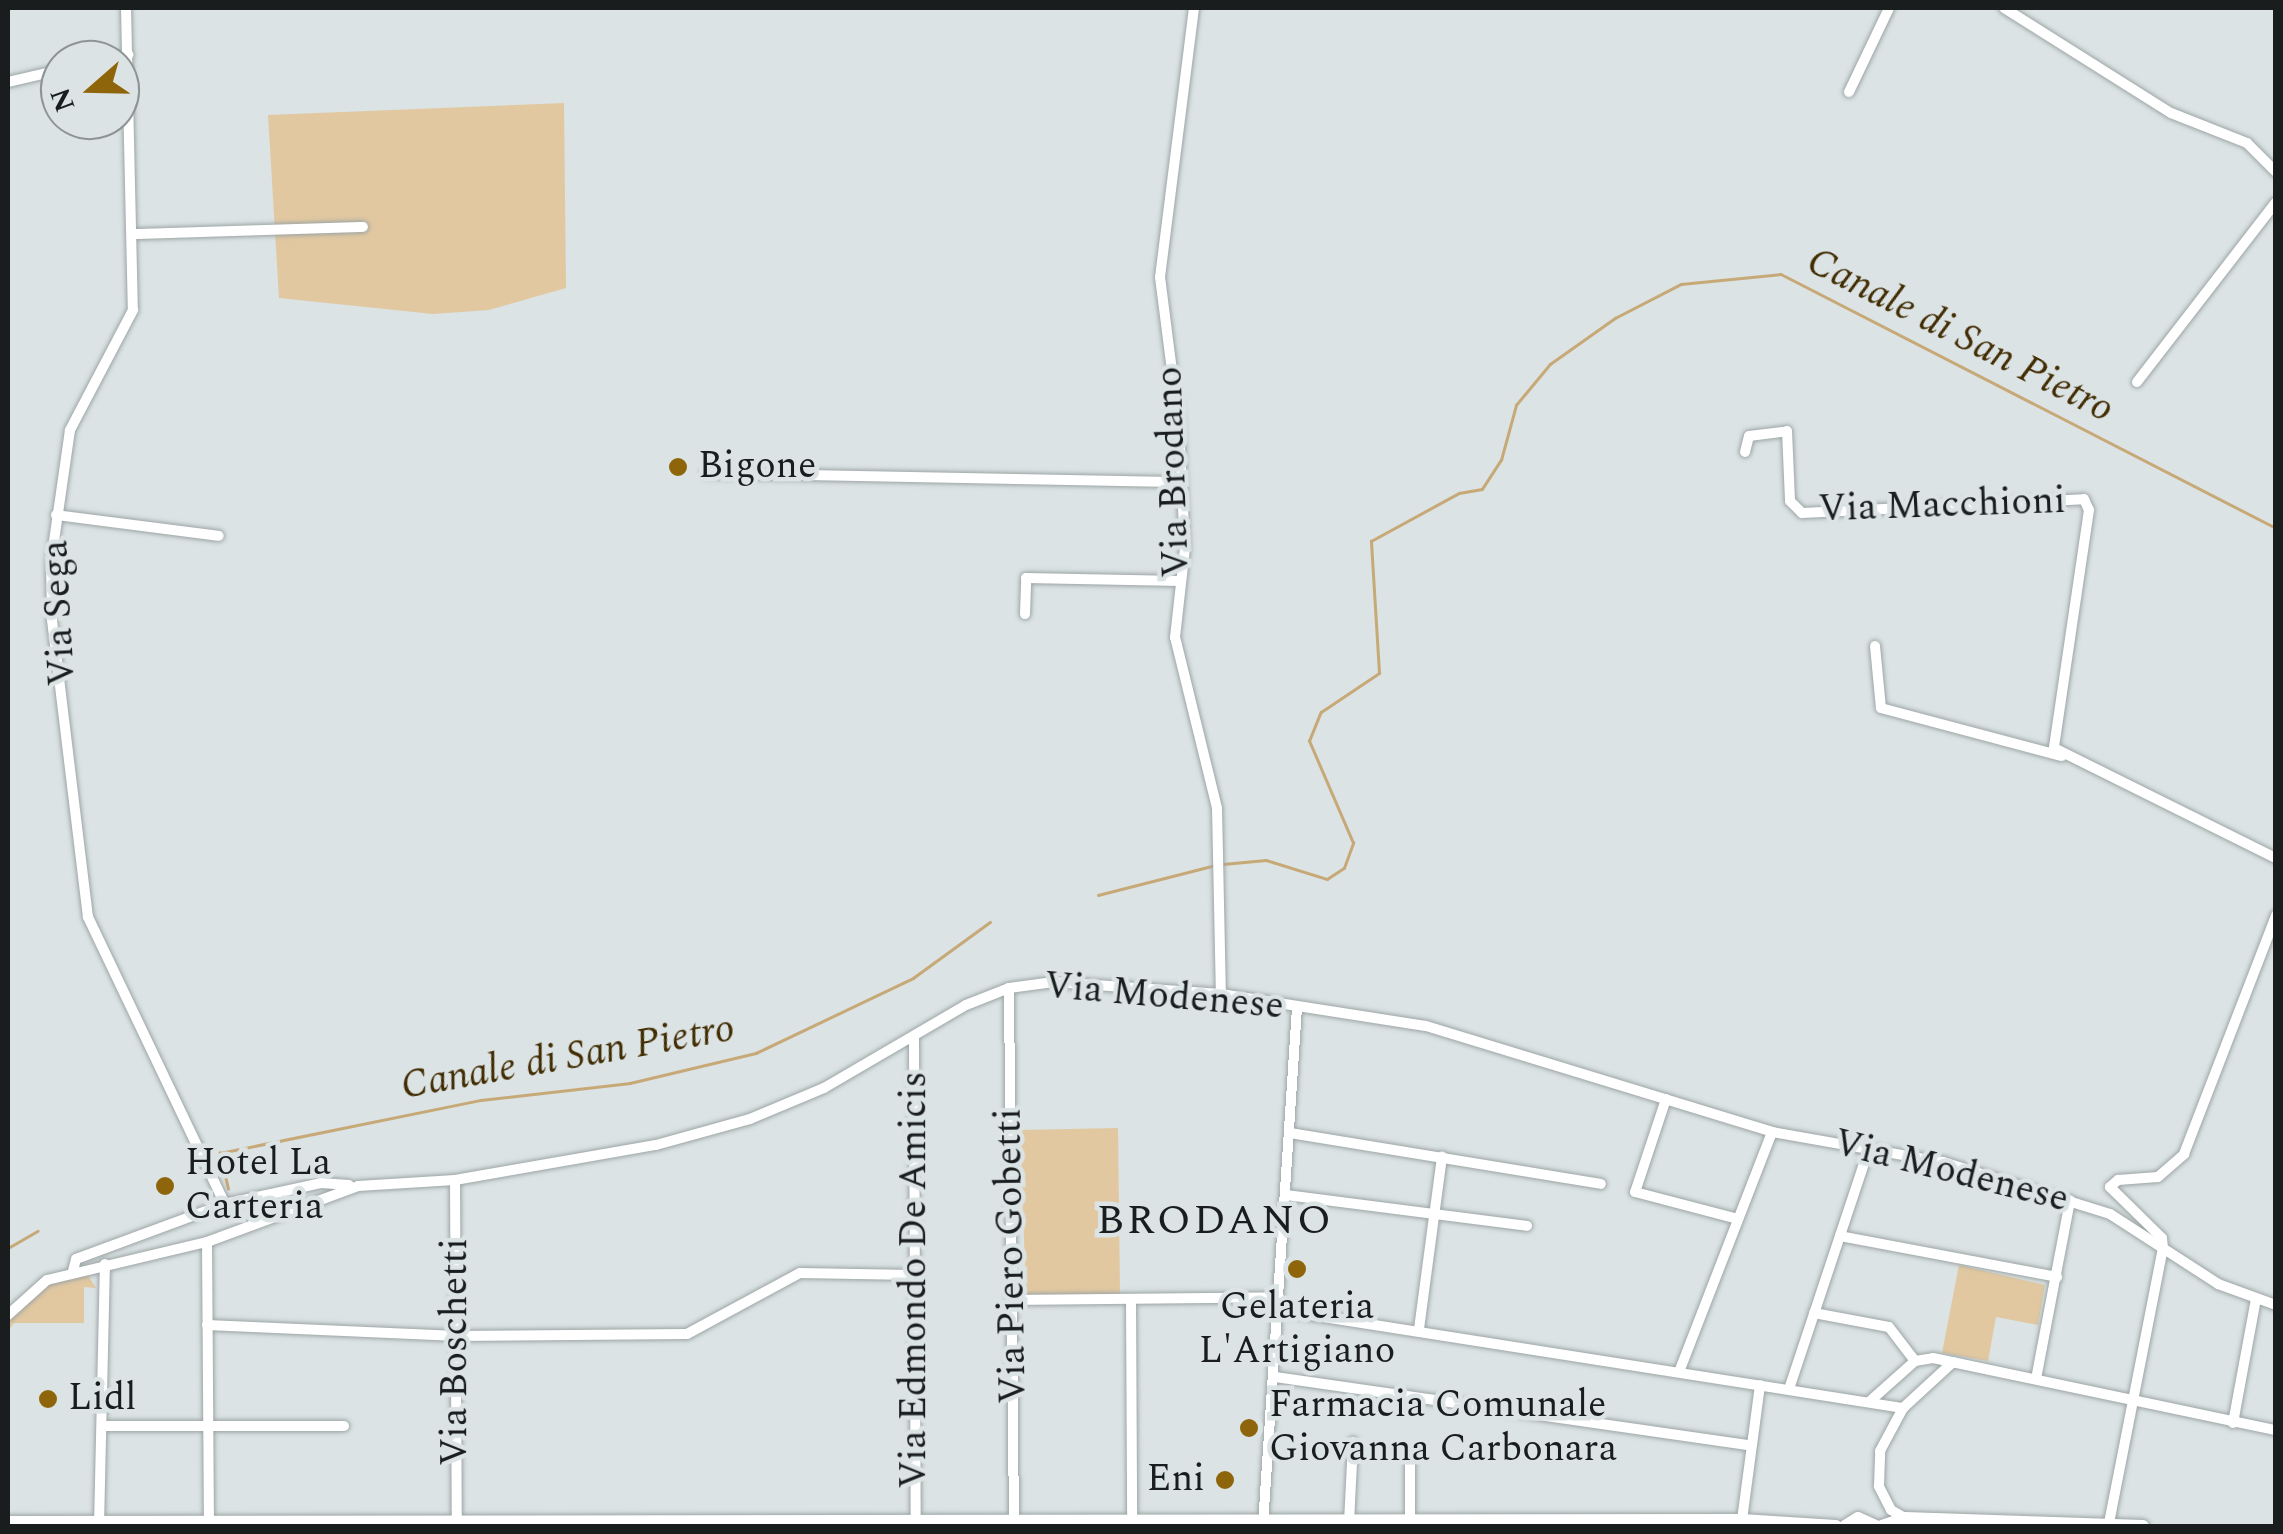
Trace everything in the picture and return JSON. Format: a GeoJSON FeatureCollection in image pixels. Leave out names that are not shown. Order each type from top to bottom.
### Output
{"type":"FeatureCollection","features":[{"type":"Feature","properties":{"kind":"main road"},"geometry":{"type":"LineString","coordinates":[[1845,1526],[1858,1518],[1879,1526],[1905,1518],[2143,1526]]}},
{"type":"Feature","properties":{"kind":"main road"},"geometry":{"type":"LineString","coordinates":[[8,1522],[1264,1525],[1716,1524],[1742,1520],[1836,1526]]}},
{"type":"Feature","properties":{"kind":"street","name":"Via Sega"},"geometry":{"type":"LineString","coordinates":[[126,8],[127,40]]}},
{"type":"Feature","properties":{"kind":"street","name":"Via Brodano"},"geometry":{"type":"LineString","coordinates":[[1194,8],[1160,277],[1174,368],[1180,482],[1180,581],[1175,637],[1217,808],[1221,994]]}},
{"type":"Feature","properties":{"kind":"street"},"geometry":{"type":"LineString","coordinates":[[1849,92],[1889,8]]}},
{"type":"Feature","properties":{"kind":"street"},"geometry":{"type":"LineString","coordinates":[[2004,8],[2171,112],[2247,142],[2276,172]]}},
{"type":"Feature","properties":{"kind":"street"},"geometry":{"type":"LineString","coordinates":[[8,82],[40,75]]}},
{"type":"Feature","properties":{"kind":"street","name":"Via Sega"},"geometry":{"type":"LineString","coordinates":[[131,140],[134,310],[70,430],[56,514],[52,620],[88,917],[225,1204]]}},
{"type":"Feature","properties":{"kind":"street"},"geometry":{"type":"LineString","coordinates":[[2137,382],[2276,202]]}},
{"type":"Feature","properties":{"kind":"street"},"geometry":{"type":"LineString","coordinates":[[135,234],[363,228]]}},
{"type":"Feature","properties":{"kind":"street","name":"Via Macchioni"},"geometry":{"type":"LineString","coordinates":[[1745,452],[1749,436],[1787,431],[1790,501],[1802,513],[2084,499],[2089,510],[2053,737],[2062,756]]}},
{"type":"Feature","properties":{"kind":"street"},"geometry":{"type":"LineString","coordinates":[[706,473],[1180,482]]}},
{"type":"Feature","properties":{"kind":"street"},"geometry":{"type":"LineString","coordinates":[[56,514],[219,536]]}},
{"type":"Feature","properties":{"kind":"street"},"geometry":{"type":"LineString","coordinates":[[1025,614],[1026,578],[1180,581]]}},
{"type":"Feature","properties":{"kind":"street"},"geometry":{"type":"LineString","coordinates":[[1875,646],[1880,708],[2062,756],[2151,791],[2276,858]]}},
{"type":"Feature","properties":{"kind":"street"},"geometry":{"type":"LineString","coordinates":[[2108,1523],[2163,1248],[2151,1227],[2112,1194],[2111,1185],[2158,1178],[2184,1154],[2276,915]]}},
{"type":"Feature","properties":{"kind":"street","name":"Via Modenese"},"geometry":{"type":"LineString","coordinates":[[8,1315],[48,1280],[206,1242],[358,1186],[455,1180],[656,1145],[750,1118],[824,1088],[966,1005],[1010,988],[1054,982],[1221,994],[1426,1026],[1772,1132],[1943,1162],[2110,1214],[2218,1284],[2276,1305]]}},
{"type":"Feature","properties":{"kind":"street","name":"Via Piero Gobetti"},"geometry":{"type":"LineString","coordinates":[[1010,988],[1014,1524]]}},
{"type":"Feature","properties":{"kind":"street"},"geometry":{"type":"LineString","coordinates":[[1264,1525],[1297,1007]]}},
{"type":"Feature","properties":{"kind":"street","name":"Via Edmondo De Amicis"},"geometry":{"type":"LineString","coordinates":[[914,1038],[916,1523]]}},
{"type":"Feature","properties":{"kind":"street"},"geometry":{"type":"LineString","coordinates":[[1666,1099],[1634,1192],[1738,1219]]}},
{"type":"Feature","properties":{"kind":"street"},"geometry":{"type":"LineString","coordinates":[[1680,1372],[1772,1132]]}},
{"type":"Feature","properties":{"kind":"street"},"geometry":{"type":"LineString","coordinates":[[1290,1133],[1600,1184]]}},
{"type":"Feature","properties":{"kind":"street"},"geometry":{"type":"LineString","coordinates":[[1789,1389],[1869,1149]]}},
{"type":"Feature","properties":{"kind":"street"},"geometry":{"type":"LineString","coordinates":[[1418,1330],[1442,1156]]}},
{"type":"Feature","properties":{"kind":"street","name":"Via Boschetti"},"geometry":{"type":"LineString","coordinates":[[455,1180],[457,1524]]}},
{"type":"Feature","properties":{"kind":"street"},"geometry":{"type":"LineString","coordinates":[[73,1271],[76,1259],[225,1204],[321,1183],[358,1186]]}},
{"type":"Feature","properties":{"kind":"street"},"geometry":{"type":"LineString","coordinates":[[1286,1195],[1527,1226]]}},
{"type":"Feature","properties":{"kind":"street"},"geometry":{"type":"LineString","coordinates":[[2036,1379],[2070,1200]]}},
{"type":"Feature","properties":{"kind":"street"},"geometry":{"type":"LineString","coordinates":[[1840,1236],[2057,1277]]}},
{"type":"Feature","properties":{"kind":"street"},"geometry":{"type":"LineString","coordinates":[[206,1242],[209,1524]]}},
{"type":"Feature","properties":{"kind":"street"},"geometry":{"type":"LineString","coordinates":[[99,1525],[105,1264]]}},
{"type":"Feature","properties":{"kind":"street"},"geometry":{"type":"LineString","coordinates":[[207,1324],[458,1336],[687,1334],[800,1273],[914,1275]]}},
{"type":"Feature","properties":{"kind":"street"},"geometry":{"type":"LineString","coordinates":[[1014,1300],[1280,1297]]}},
{"type":"Feature","properties":{"kind":"street"},"geometry":{"type":"LineString","coordinates":[[1131,1299],[1132,1523]]}},
{"type":"Feature","properties":{"kind":"street"},"geometry":{"type":"LineString","coordinates":[[2233,1423],[2256,1299]]}},
{"type":"Feature","properties":{"kind":"street"},"geometry":{"type":"LineString","coordinates":[[1279,1310],[1903,1408]]}},
{"type":"Feature","properties":{"kind":"street"},"geometry":{"type":"LineString","coordinates":[[1814,1313],[1889,1328],[1915,1361]]}},
{"type":"Feature","properties":{"kind":"street"},"geometry":{"type":"LineString","coordinates":[[1868,1402],[1915,1361],[1952,1362],[2276,1430]]}},
{"type":"Feature","properties":{"kind":"street"},"geometry":{"type":"LineString","coordinates":[[1905,1518],[1891,1510],[1879,1486],[1880,1451],[1903,1408],[1952,1362]]}},
{"type":"Feature","properties":{"kind":"street"},"geometry":{"type":"LineString","coordinates":[[1275,1377],[1751,1446]]}},
{"type":"Feature","properties":{"kind":"street"},"geometry":{"type":"LineString","coordinates":[[1742,1520],[1760,1385]]}},
{"type":"Feature","properties":{"kind":"street"},"geometry":{"type":"LineString","coordinates":[[102,1426],[344,1426]]}},
{"type":"Feature","properties":{"kind":"street"},"geometry":{"type":"LineString","coordinates":[[1349,1522],[1353,1442]]}},
{"type":"Feature","properties":{"kind":"street"},"geometry":{"type":"LineString","coordinates":[[1410,1452],[1410,1522]]}},
{"type":"Feature","properties":{"kind":"shaded area"},"geometry":{"type":"Polygon","coordinates":[[[564,103],[566,288],[489,310],[433,314],[279,298],[268,115],[564,103]]]}},
{"type":"Feature","properties":{"kind":"shaded area"},"geometry":{"type":"Polygon","coordinates":[[[1118,1128],[1120,1294],[1026,1295],[1020,1130],[1118,1128]]]}},
{"type":"Feature","properties":{"kind":"shaded area"},"geometry":{"type":"Polygon","coordinates":[[[1959,1265],[2045,1285],[2038,1325],[1996,1317],[1988,1361],[1942,1353],[1959,1265]]]}},
{"type":"Feature","properties":{"kind":"shaded area"},"geometry":{"type":"Polygon","coordinates":[[[86,1272],[96,1288],[84,1287],[84,1323],[14,1323],[8,1331],[8,1318],[49,1284],[86,1272]]]}},
{"type":"Feature","properties":{"kind":"waterway","name":"Canale di San Pietro"},"geometry":{"type":"LineString","coordinates":[[1223,864],[1266,860],[1327,879],[1344,868],[1353,843],[1309,741],[1321,712],[1379,673],[1371,541],[1459,493],[1482,489],[1501,460],[1516,405],[1550,364],[1615,318],[1681,284],[1781,274],[2276,528]]}},
{"type":"Feature","properties":{"kind":"waterway","name":"Canale di San Pietro"},"geometry":{"type":"LineString","coordinates":[[1098,895],[1212,866]]}},
{"type":"Feature","properties":{"kind":"waterway","name":"Canale di San Pietro"},"geometry":{"type":"LineString","coordinates":[[228,1189],[220,1153],[481,1100],[630,1083],[756,1053],[913,978],[990,922]]}},
{"type":"Feature","properties":{"kind":"waterway","name":"Canale di San Pietro"},"geometry":{"type":"LineString","coordinates":[[8,1248],[38,1231]]}},
{"type":"Feature","properties":{"kind":"place","name":"Bigone"},"geometry":{"type":"Point","coordinates":[678,467]}},
{"type":"Feature","properties":{"kind":"place","name":"Hotel La Carteria"},"geometry":{"type":"Point","coordinates":[165,1186]}},
{"type":"Feature","properties":{"kind":"place","name":"Gelateria L'Artigiano"},"geometry":{"type":"Point","coordinates":[1297,1269]}},
{"type":"Feature","properties":{"kind":"place","name":"Lidl"},"geometry":{"type":"Point","coordinates":[48,1399]}},
{"type":"Feature","properties":{"kind":"place","name":"Farmacia Comunale Giovanna Carbonara"},"geometry":{"type":"Point","coordinates":[1249,1428]}},
{"type":"Feature","properties":{"kind":"place","name":"Eni"},"geometry":{"type":"Point","coordinates":[1225,1480]}},
{"type":"Feature","properties":{"kind":"district","name":"BRODANO"},"geometry":{"type":"Point","coordinates":[1215,1221]}}]}
